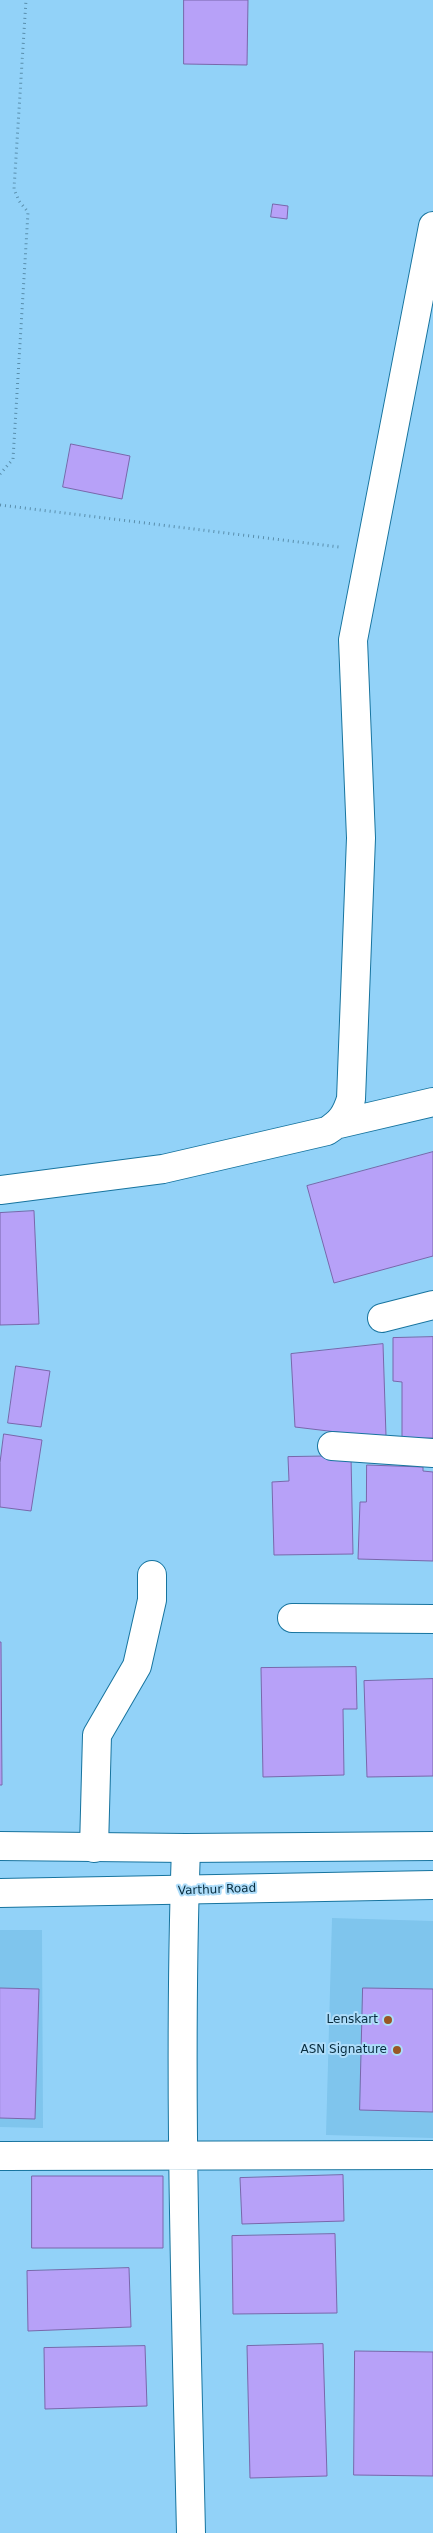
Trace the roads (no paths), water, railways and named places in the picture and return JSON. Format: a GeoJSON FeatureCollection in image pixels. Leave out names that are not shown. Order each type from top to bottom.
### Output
{"type":"FeatureCollection","features":[{"type":"Feature","properties":{"kind":"street"},"geometry":{"type":"LineString","coordinates":[[339,1124],[346,1114],[351,1099],[361,838],[353,640],[433,226]]}},
{"type":"Feature","properties":{"kind":"street"},"geometry":{"type":"LineString","coordinates":[[0,1190],[163,1169],[327,1131],[339,1124],[433,1102]]}},
{"type":"Feature","properties":{"kind":"street"},"geometry":{"type":"LineString","coordinates":[[382,1318],[433,1305]]}},
{"type":"Feature","properties":{"kind":"street"},"geometry":{"type":"LineString","coordinates":[[332,1446],[433,1453]]}},
{"type":"Feature","properties":{"kind":"street"},"geometry":{"type":"LineString","coordinates":[[94,1848],[97,1735],[137,1666],[152,1600],[152,1575]]}},
{"type":"Feature","properties":{"kind":"street"},"geometry":{"type":"LineString","coordinates":[[292,1618],[433,1619]]}},
{"type":"Feature","properties":{"kind":"street"},"geometry":{"type":"LineString","coordinates":[[0,1846],[94,1848],[433,1846]]}},
{"type":"Feature","properties":{"kind":"street"},"geometry":{"type":"LineString","coordinates":[[186,1848],[183,1914],[183,2154],[192,2533]]}},
{"type":"Feature","properties":{"kind":"street","name":"Varthur Road"},"geometry":{"type":"LineString","coordinates":[[0,1894],[433,1885]]}},
{"type":"Feature","properties":{"kind":"street"},"geometry":{"type":"LineString","coordinates":[[0,2156],[183,2154],[433,2155]]}},
{"type":"Feature","properties":{"kind":"place","name":"Lenskart"},"geometry":{"type":"Point","coordinates":[388,2020]}},
{"type":"Feature","properties":{"kind":"place","name":"ASN Signature"},"geometry":{"type":"Point","coordinates":[397,2050]}}]}
